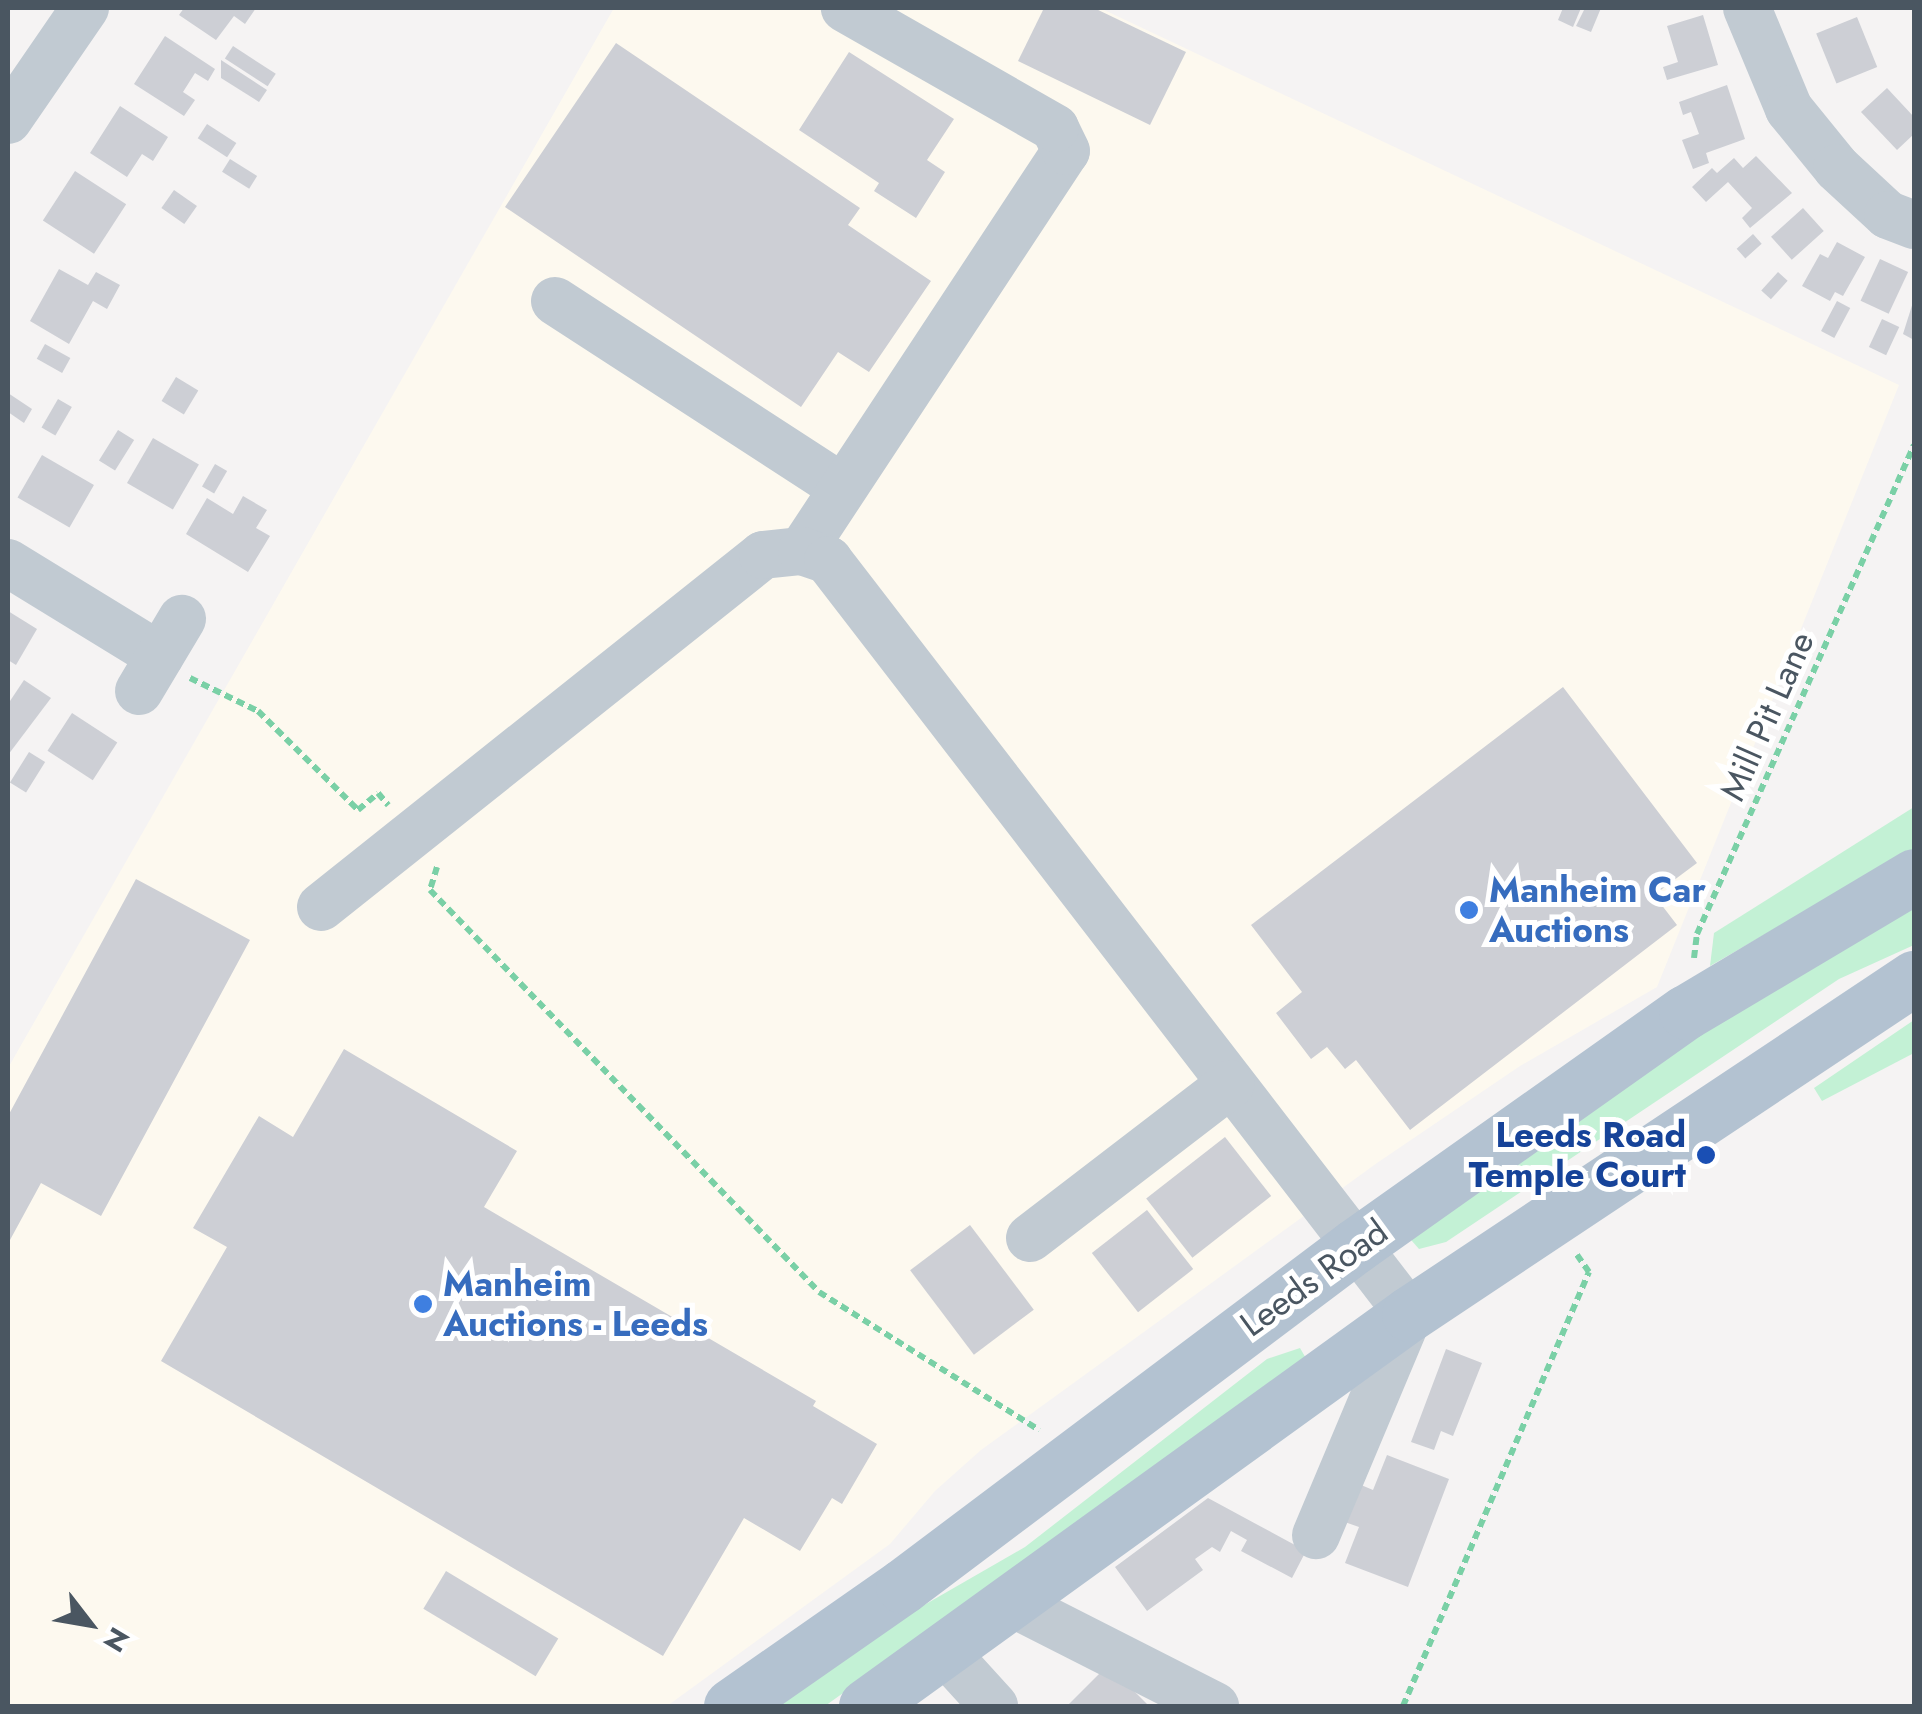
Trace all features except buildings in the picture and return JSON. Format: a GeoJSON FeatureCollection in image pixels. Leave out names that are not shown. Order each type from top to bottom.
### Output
{"type":"FeatureCollection","features":[{"type":"Feature","properties":{"kind":"main road","name":"Leeds Road"},"geometry":{"type":"LineString","coordinates":[[731,1706],[1078,1454],[1355,1246],[1686,1012],[1914,876]]}},
{"type":"Feature","properties":{"kind":"main road"},"geometry":{"type":"LineString","coordinates":[[866,1706],[1408,1314],[1914,978]]}},
{"type":"Feature","properties":{"kind":"street"},"geometry":{"type":"LineString","coordinates":[[8,120],[84,8]]}},
{"type":"Feature","properties":{"kind":"street"},"geometry":{"type":"LineString","coordinates":[[802,551],[841,486],[1066,151],[1055,128],[844,8]]}},
{"type":"Feature","properties":{"kind":"street"},"geometry":{"type":"LineString","coordinates":[[1747,8],[1789,109],[1836,168],[1888,215],[1914,225]]}},
{"type":"Feature","properties":{"kind":"street"},"geometry":{"type":"LineString","coordinates":[[555,301],[841,486]]}},
{"type":"Feature","properties":{"kind":"street"},"geometry":{"type":"LineString","coordinates":[[321,907],[763,555],[802,551],[838,568],[1408,1314],[1316,1535]]}},
{"type":"Feature","properties":{"kind":"street"},"geometry":{"type":"LineString","coordinates":[[8,563],[160,657]]}},
{"type":"Feature","properties":{"kind":"street"},"geometry":{"type":"LineString","coordinates":[[1030,1238],[1232,1084]]}},
{"type":"Feature","properties":{"kind":"street"},"geometry":{"type":"LineString","coordinates":[[1010,1602],[1215,1706]]}},
{"type":"Feature","properties":{"kind":"street"},"geometry":{"type":"LineString","coordinates":[[943,1650],[994,1706]]}},
{"type":"Feature","properties":{"kind":"path","name":"Mill Pit Lane"},"geometry":{"type":"LineString","coordinates":[[1686,1012],[1697,934],[1914,446]]}},
{"type":"Feature","properties":{"kind":"path"},"geometry":{"type":"LineString","coordinates":[[160,657],[258,712],[358,810],[378,793],[439,861],[430,890],[820,1292],[1078,1454]]}},
{"type":"Feature","properties":{"kind":"path"},"geometry":{"type":"LineString","coordinates":[[1403,1706],[1589,1272],[1550,1218]]}},
{"type":"Feature","properties":{"kind":"shaded area"},"geometry":{"type":"Polygon","coordinates":[[[614,8],[1100,8],[1899,385],[1657,987],[1520,1066],[1377,1163],[981,1450],[935,1491],[890,1544],[667,1706],[8,1706],[8,1068],[614,8]]]}},
{"type":"Feature","properties":{"kind":"green space"},"geometry":{"type":"Polygon","coordinates":[[[1914,807],[1914,849],[1710,966],[1714,933],[1914,807]]]}},
{"type":"Feature","properties":{"kind":"green space"},"geometry":{"type":"Polygon","coordinates":[[[1914,898],[1914,945],[1839,979],[1446,1242],[1419,1249],[1405,1233],[1631,1074],[1914,898]]]}},
{"type":"Feature","properties":{"kind":"green space"},"geometry":{"type":"Polygon","coordinates":[[[1914,1020],[1914,1053],[1822,1101],[1814,1088],[1914,1020]]]}},
{"type":"Feature","properties":{"kind":"green space"},"geometry":{"type":"Polygon","coordinates":[[[1300,1348],[1307,1360],[825,1706],[775,1706],[886,1627],[1025,1547],[1267,1359],[1300,1348]]]}},
{"type":"Feature","properties":{"kind":"place","name":"Manheim Car Auctions"},"geometry":{"type":"Point","coordinates":[1469,910]}},
{"type":"Feature","properties":{"kind":"place","name":"Leeds Road Temple Court"},"geometry":{"type":"Point","coordinates":[1706,1155]}},
{"type":"Feature","properties":{"kind":"place","name":"Manheim Auctions - Leeds"},"geometry":{"type":"Point","coordinates":[423,1304]}}]}
